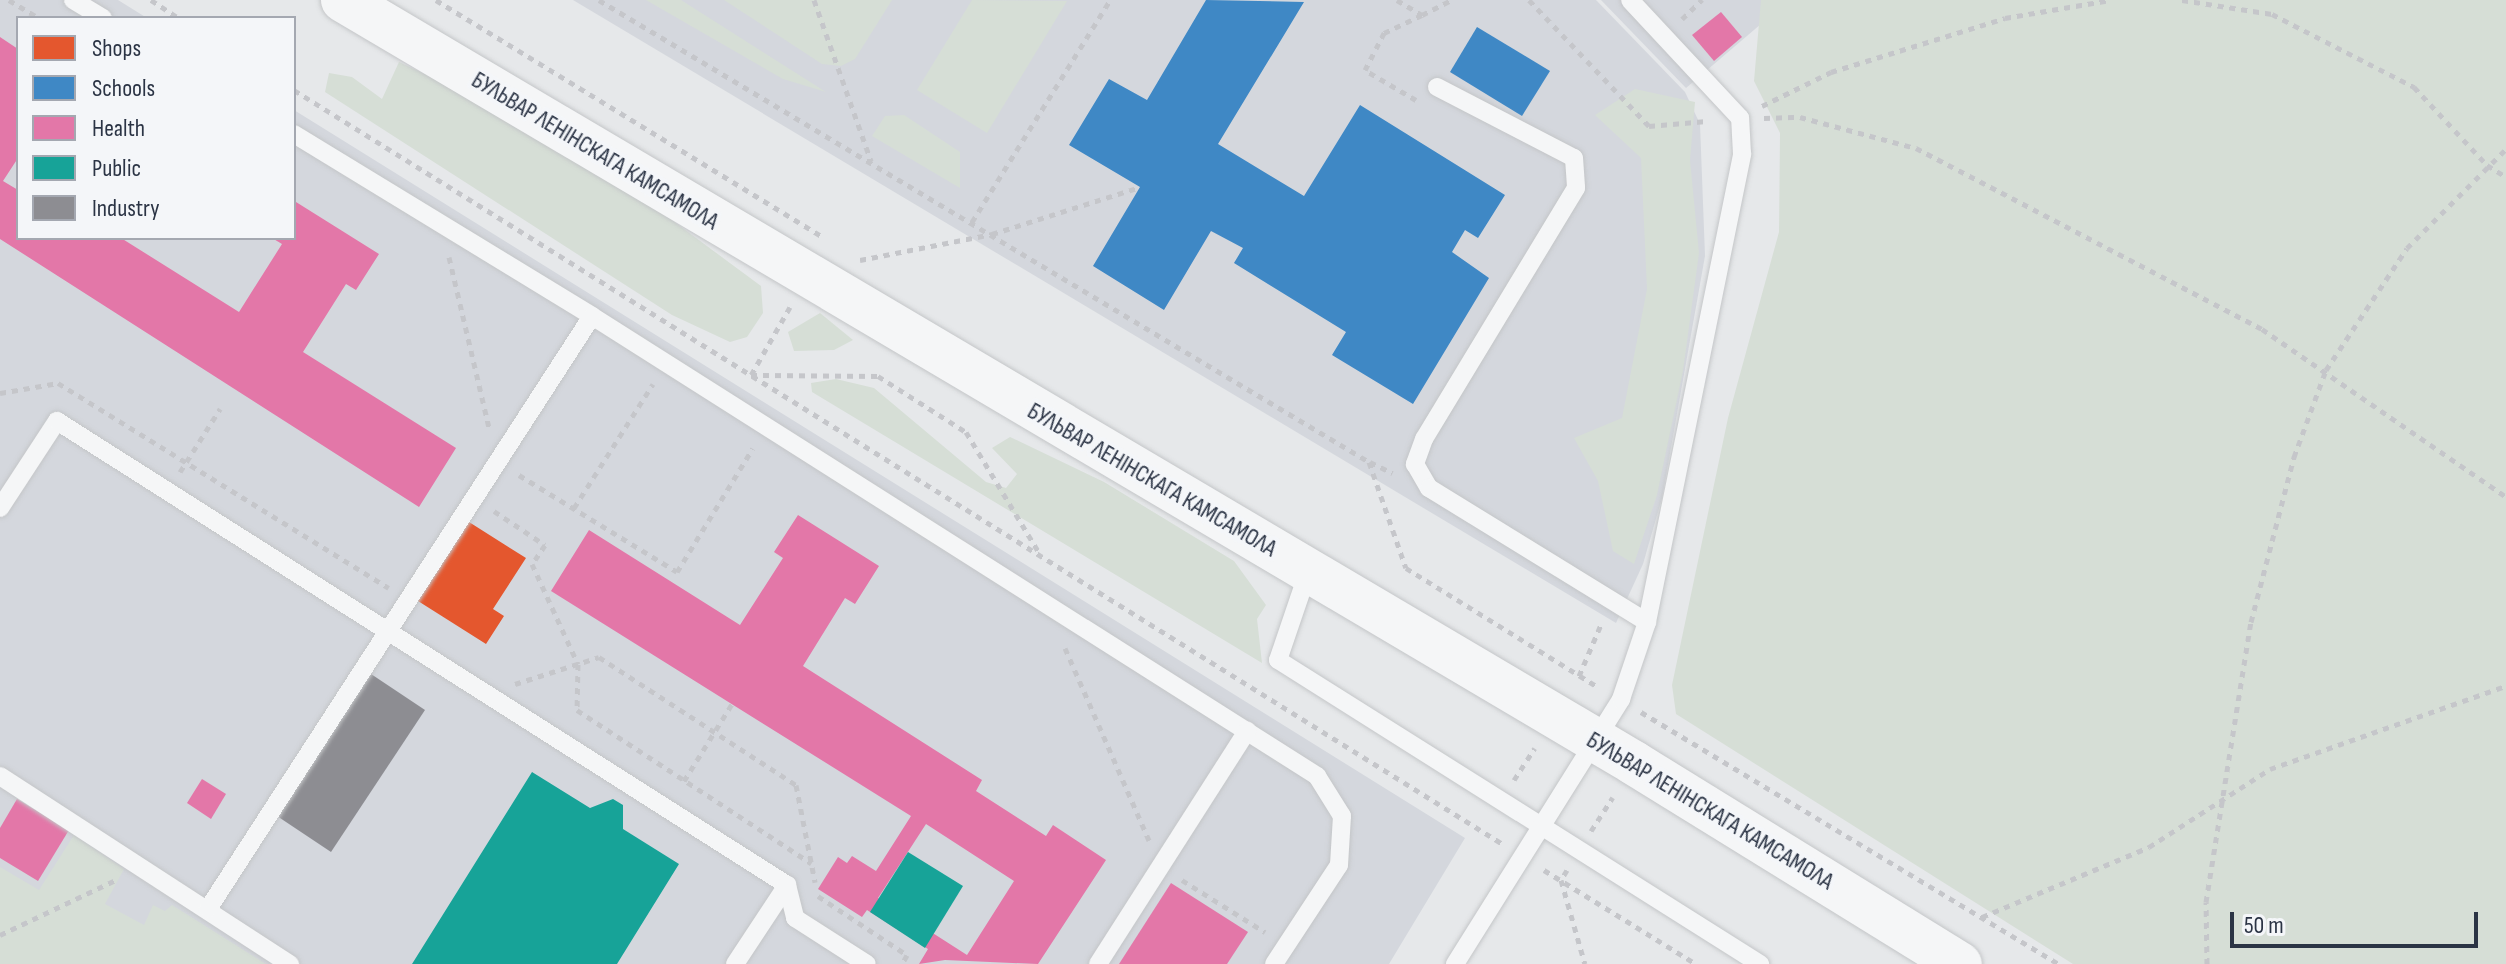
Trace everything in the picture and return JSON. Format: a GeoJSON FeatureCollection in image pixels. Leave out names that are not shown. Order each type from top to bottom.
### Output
{"type":"FeatureCollection","features":[{"type":"Feature","properties":{"kind":"street","name":"БУЛЬВАР ЛЕНІНСКАГА КАМСАМОЛА"},"geometry":{"type":"LineString","coordinates":[[343,0],[1596,741],[1933,957]]}},
{"type":"Feature","properties":{"kind":"lane"},"geometry":{"type":"LineString","coordinates":[[73,0],[100,16]]}},
{"type":"Feature","properties":{"kind":"lane"},"geometry":{"type":"LineString","coordinates":[[1455,964],[1621,699],[1647,622],[1742,154],[1740,118],[1630,0]]}},
{"type":"Feature","properties":{"kind":"lane"},"geometry":{"type":"LineString","coordinates":[[1437,87],[1574,158],[1576,188],[1424,439],[1415,464],[1429,488],[1647,622]]}},
{"type":"Feature","properties":{"kind":"lane"},"geometry":{"type":"LineString","coordinates":[[296,135],[592,316],[1317,776],[1342,816],[1339,865],[1274,964]]}},
{"type":"Feature","properties":{"kind":"lane"},"geometry":{"type":"LineString","coordinates":[[208,909],[387,628],[592,316]]}},
{"type":"Feature","properties":{"kind":"lane"},"geometry":{"type":"LineString","coordinates":[[0,508],[57,421],[787,885],[795,918],[867,964]]}},
{"type":"Feature","properties":{"kind":"lane"},"geometry":{"type":"LineString","coordinates":[[1308,572],[1278,660],[1760,964]]}},
{"type":"Feature","properties":{"kind":"lane"},"geometry":{"type":"LineString","coordinates":[[1098,964],[1247,731]]}},
{"type":"Feature","properties":{"kind":"lane"},"geometry":{"type":"LineString","coordinates":[[0,776],[290,964]]}},
{"type":"Feature","properties":{"kind":"lane"},"geometry":{"type":"LineString","coordinates":[[735,964],[787,885]]}},
{"type":"Feature","properties":{"kind":"path"},"geometry":{"type":"LineString","coordinates":[[9,0],[36,16]]}},
{"type":"Feature","properties":{"kind":"path"},"geometry":{"type":"LineString","coordinates":[[151,0],[176,16]]}},
{"type":"Feature","properties":{"kind":"path"},"geometry":{"type":"LineString","coordinates":[[436,0],[820,233],[828,243]]}},
{"type":"Feature","properties":{"kind":"path"},"geometry":{"type":"LineString","coordinates":[[599,0],[1369,462],[1406,568],[1579,676],[2058,964]]}},
{"type":"Feature","properties":{"kind":"path"},"geometry":{"type":"LineString","coordinates":[[814,0],[871,162]]}},
{"type":"Feature","properties":{"kind":"path"},"geometry":{"type":"LineString","coordinates":[[972,222],[1110,0]]}},
{"type":"Feature","properties":{"kind":"path"},"geometry":{"type":"LineString","coordinates":[[1397,0],[1422,15]]}},
{"type":"Feature","properties":{"kind":"path"},"geometry":{"type":"LineString","coordinates":[[1437,87],[1428,107],[1365,70],[1384,33],[1452,0]]}},
{"type":"Feature","properties":{"kind":"path"},"geometry":{"type":"LineString","coordinates":[[1529,0],[1649,126],[1740,118],[1800,117],[1916,148],[2262,329],[2326,370],[2506,497]]}},
{"type":"Feature","properties":{"kind":"path"},"geometry":{"type":"LineString","coordinates":[[1740,118],[1831,72],[2005,18],[2110,0]]}},
{"type":"Feature","properties":{"kind":"path"},"geometry":{"type":"LineString","coordinates":[[2182,0],[2272,14],[2414,87],[2487,165],[2506,177]]}},
{"type":"Feature","properties":{"kind":"path"},"geometry":{"type":"LineString","coordinates":[[296,91],[1696,964]]}},
{"type":"Feature","properties":{"kind":"path"},"geometry":{"type":"LineString","coordinates":[[2207,964],[2206,902],[2219,802],[2251,622],[2294,457],[2326,370],[2407,248],[2506,149]]}},
{"type":"Feature","properties":{"kind":"path"},"geometry":{"type":"LineString","coordinates":[[992,234],[1140,187]]}},
{"type":"Feature","properties":{"kind":"path"},"geometry":{"type":"LineString","coordinates":[[461,260],[448,252],[497,461],[677,572],[756,443]]}},
{"type":"Feature","properties":{"kind":"path"},"geometry":{"type":"LineString","coordinates":[[643,372],[668,387]]}},
{"type":"Feature","properties":{"kind":"path"},"geometry":{"type":"LineString","coordinates":[[751,375],[878,376],[966,432],[1042,557]]}},
{"type":"Feature","properties":{"kind":"path"},"geometry":{"type":"LineString","coordinates":[[574,508],[655,380]]}},
{"type":"Feature","properties":{"kind":"path"},"geometry":{"type":"LineString","coordinates":[[0,393],[58,383],[407,599]]}},
{"type":"Feature","properties":{"kind":"path"},"geometry":{"type":"LineString","coordinates":[[168,491],[220,409]]}},
{"type":"Feature","properties":{"kind":"path"},"geometry":{"type":"LineString","coordinates":[[743,435],[769,451]]}},
{"type":"Feature","properties":{"kind":"path"},"geometry":{"type":"LineString","coordinates":[[473,498],[545,545],[532,564],[578,664],[577,710],[811,863]]}},
{"type":"Feature","properties":{"kind":"path"},"geometry":{"type":"LineString","coordinates":[[1579,676],[1611,600]]}},
{"type":"Feature","properties":{"kind":"path"},"geometry":{"type":"LineString","coordinates":[[1059,634],[1160,867]]}},
{"type":"Feature","properties":{"kind":"path"},"geometry":{"type":"LineString","coordinates":[[488,693],[599,657],[796,785],[818,898],[907,955],[902,964]]}},
{"type":"Feature","properties":{"kind":"path"},"geometry":{"type":"LineString","coordinates":[[1982,917],[2149,847],[2270,769],[2506,686]]}},
{"type":"Feature","properties":{"kind":"path"},"geometry":{"type":"LineString","coordinates":[[667,808],[732,704]]}},
{"type":"Feature","properties":{"kind":"path"},"geometry":{"type":"LineString","coordinates":[[0,935],[142,867]]}},
{"type":"Feature","properties":{"kind":"path"},"geometry":{"type":"LineString","coordinates":[[1561,880],[1585,964]]}},
{"type":"Feature","properties":{"kind":"path"},"geometry":{"type":"LineString","coordinates":[[1193,887],[1263,931]]}},
{"type":"Feature","properties":{"kind":"shaded area"},"geometry":{"type":"Polygon","coordinates":[[[0,0],[118,0],[144,16],[16,16],[16,240],[296,240],[296,111],[1465,838],[1389,964],[0,964],[0,0]]]}},
{"type":"Feature","properties":{"kind":"shaded area"},"geometry":{"type":"Polygon","coordinates":[[[573,0],[1596,0],[1685,92],[1700,124],[1705,256],[1662,498],[1643,564],[1616,623],[573,0]]]}},
{"type":"Feature","properties":{"kind":"shaded area"},"geometry":{"type":"Polygon","coordinates":[[[646,0],[681,0],[826,92],[783,79],[646,0]]]}},
{"type":"Feature","properties":{"kind":"shaded area"},"geometry":{"type":"Polygon","coordinates":[[[724,0],[892,0],[855,59],[841,66],[822,64],[724,0]]]}},
{"type":"Feature","properties":{"kind":"shaded area"},"geometry":{"type":"Polygon","coordinates":[[[972,0],[1067,1],[987,133],[917,90],[972,0]]]}},
{"type":"Feature","properties":{"kind":"shaded area"},"geometry":{"type":"Polygon","coordinates":[[[1601,0],[1789,0],[1686,88],[1601,0]]]}},
{"type":"Feature","properties":{"kind":"shaded area"},"geometry":{"type":"Polygon","coordinates":[[[1761,0],[2506,0],[2506,964],[2073,964],[1676,714],[1672,685],[1728,418],[1779,232],[1780,133],[1754,81],[1761,0]]]}},
{"type":"Feature","properties":{"kind":"shaded area"},"geometry":{"type":"Polygon","coordinates":[[[399,62],[444,83],[669,218],[761,286],[763,313],[747,337],[730,342],[672,315],[325,92],[329,73],[352,77],[382,99],[399,62]]]}},
{"type":"Feature","properties":{"kind":"shaded area"},"geometry":{"type":"Polygon","coordinates":[[[1635,89],[1695,102],[1690,160],[1699,253],[1683,371],[1657,495],[1634,564],[1613,551],[1598,481],[1574,438],[1622,418],[1647,289],[1641,158],[1595,115],[1635,89]]]}},
{"type":"Feature","properties":{"kind":"shaded area"},"geometry":{"type":"Polygon","coordinates":[[[904,115],[960,152],[960,188],[872,136],[885,116],[904,115]]]}},
{"type":"Feature","properties":{"kind":"shaded area"},"geometry":{"type":"Polygon","coordinates":[[[820,313],[853,340],[834,350],[794,351],[788,332],[820,313]]]}},
{"type":"Feature","properties":{"kind":"shaded area"},"geometry":{"type":"Polygon","coordinates":[[[836,379],[874,388],[986,482],[1006,488],[1017,474],[992,448],[1010,437],[1104,482],[1234,561],[1266,605],[1257,619],[1262,663],[812,392],[811,383],[836,379]]]}},
{"type":"Feature","properties":{"kind":"shaded area"},"geometry":{"type":"Polygon","coordinates":[[[74,835],[124,869],[105,904],[144,925],[153,905],[165,911],[172,905],[266,964],[0,964],[0,867],[39,890],[74,835]]]}},
{"type":"Feature","properties":{"kind":"building: Shops"},"geometry":{"type":"Polygon","coordinates":[[[469,522],[526,558],[493,609],[504,616],[486,644],[418,601],[469,522]]]}},
{"type":"Feature","properties":{"kind":"building: Schools"},"geometry":{"type":"Polygon","coordinates":[[[1206,0],[1304,2],[1218,144],[1304,196],[1360,105],[1505,195],[1478,238],[1465,230],[1452,252],[1489,278],[1413,404],[1332,355],[1346,332],[1234,263],[1243,248],[1211,231],[1164,310],[1093,266],[1140,187],[1069,145],[1109,79],[1147,100],[1206,0]]]}},
{"type":"Feature","properties":{"kind":"building: Schools"},"geometry":{"type":"Polygon","coordinates":[[[1477,27],[1550,71],[1522,116],[1450,72],[1477,27]]]}},
{"type":"Feature","properties":{"kind":"building: Health"},"geometry":{"type":"Polygon","coordinates":[[[1721,12],[1742,37],[1714,61],[1692,35],[1721,12]]]}},
{"type":"Feature","properties":{"kind":"building: Health"},"geometry":{"type":"Polygon","coordinates":[[[0,37],[16,48],[16,161],[3,181],[16,189],[16,240],[124,240],[239,312],[282,244],[275,240],[296,240],[296,202],[379,254],[356,290],[346,284],[303,352],[456,448],[419,507],[0,239],[0,37]]]}},
{"type":"Feature","properties":{"kind":"building: Health"},"geometry":{"type":"Polygon","coordinates":[[[798,515],[879,566],[855,604],[845,598],[803,666],[982,780],[976,791],[1046,836],[1053,825],[1106,860],[1038,964],[945,960],[919,964],[928,949],[867,910],[862,917],[818,889],[838,857],[847,863],[852,856],[876,871],[911,816],[551,591],[589,530],[740,625],[783,558],[774,552],[798,515]],[[926,824],[878,898],[967,955],[1014,881],[926,824]]]}},
{"type":"Feature","properties":{"kind":"building: Health"},"geometry":{"type":"Polygon","coordinates":[[[202,779],[226,794],[211,819],[187,803],[202,779]]]}},
{"type":"Feature","properties":{"kind":"building: Health"},"geometry":{"type":"Polygon","coordinates":[[[17,799],[69,830],[38,881],[0,858],[0,828],[17,799]]]}},
{"type":"Feature","properties":{"kind":"building: Health"},"geometry":{"type":"Polygon","coordinates":[[[1171,883],[1248,932],[1227,964],[1119,964],[1171,883]]]}},
{"type":"Feature","properties":{"kind":"building: Public"},"geometry":{"type":"Polygon","coordinates":[[[532,772],[590,808],[613,799],[623,805],[623,829],[679,864],[617,964],[412,964],[532,772]]]}},
{"type":"Feature","properties":{"kind":"building: Public"},"geometry":{"type":"Polygon","coordinates":[[[908,852],[963,886],[925,948],[870,912],[908,852]]]}},
{"type":"Feature","properties":{"kind":"building: Industry"},"geometry":{"type":"Polygon","coordinates":[[[371,674],[425,710],[331,852],[277,816],[371,674]]]}}]}
